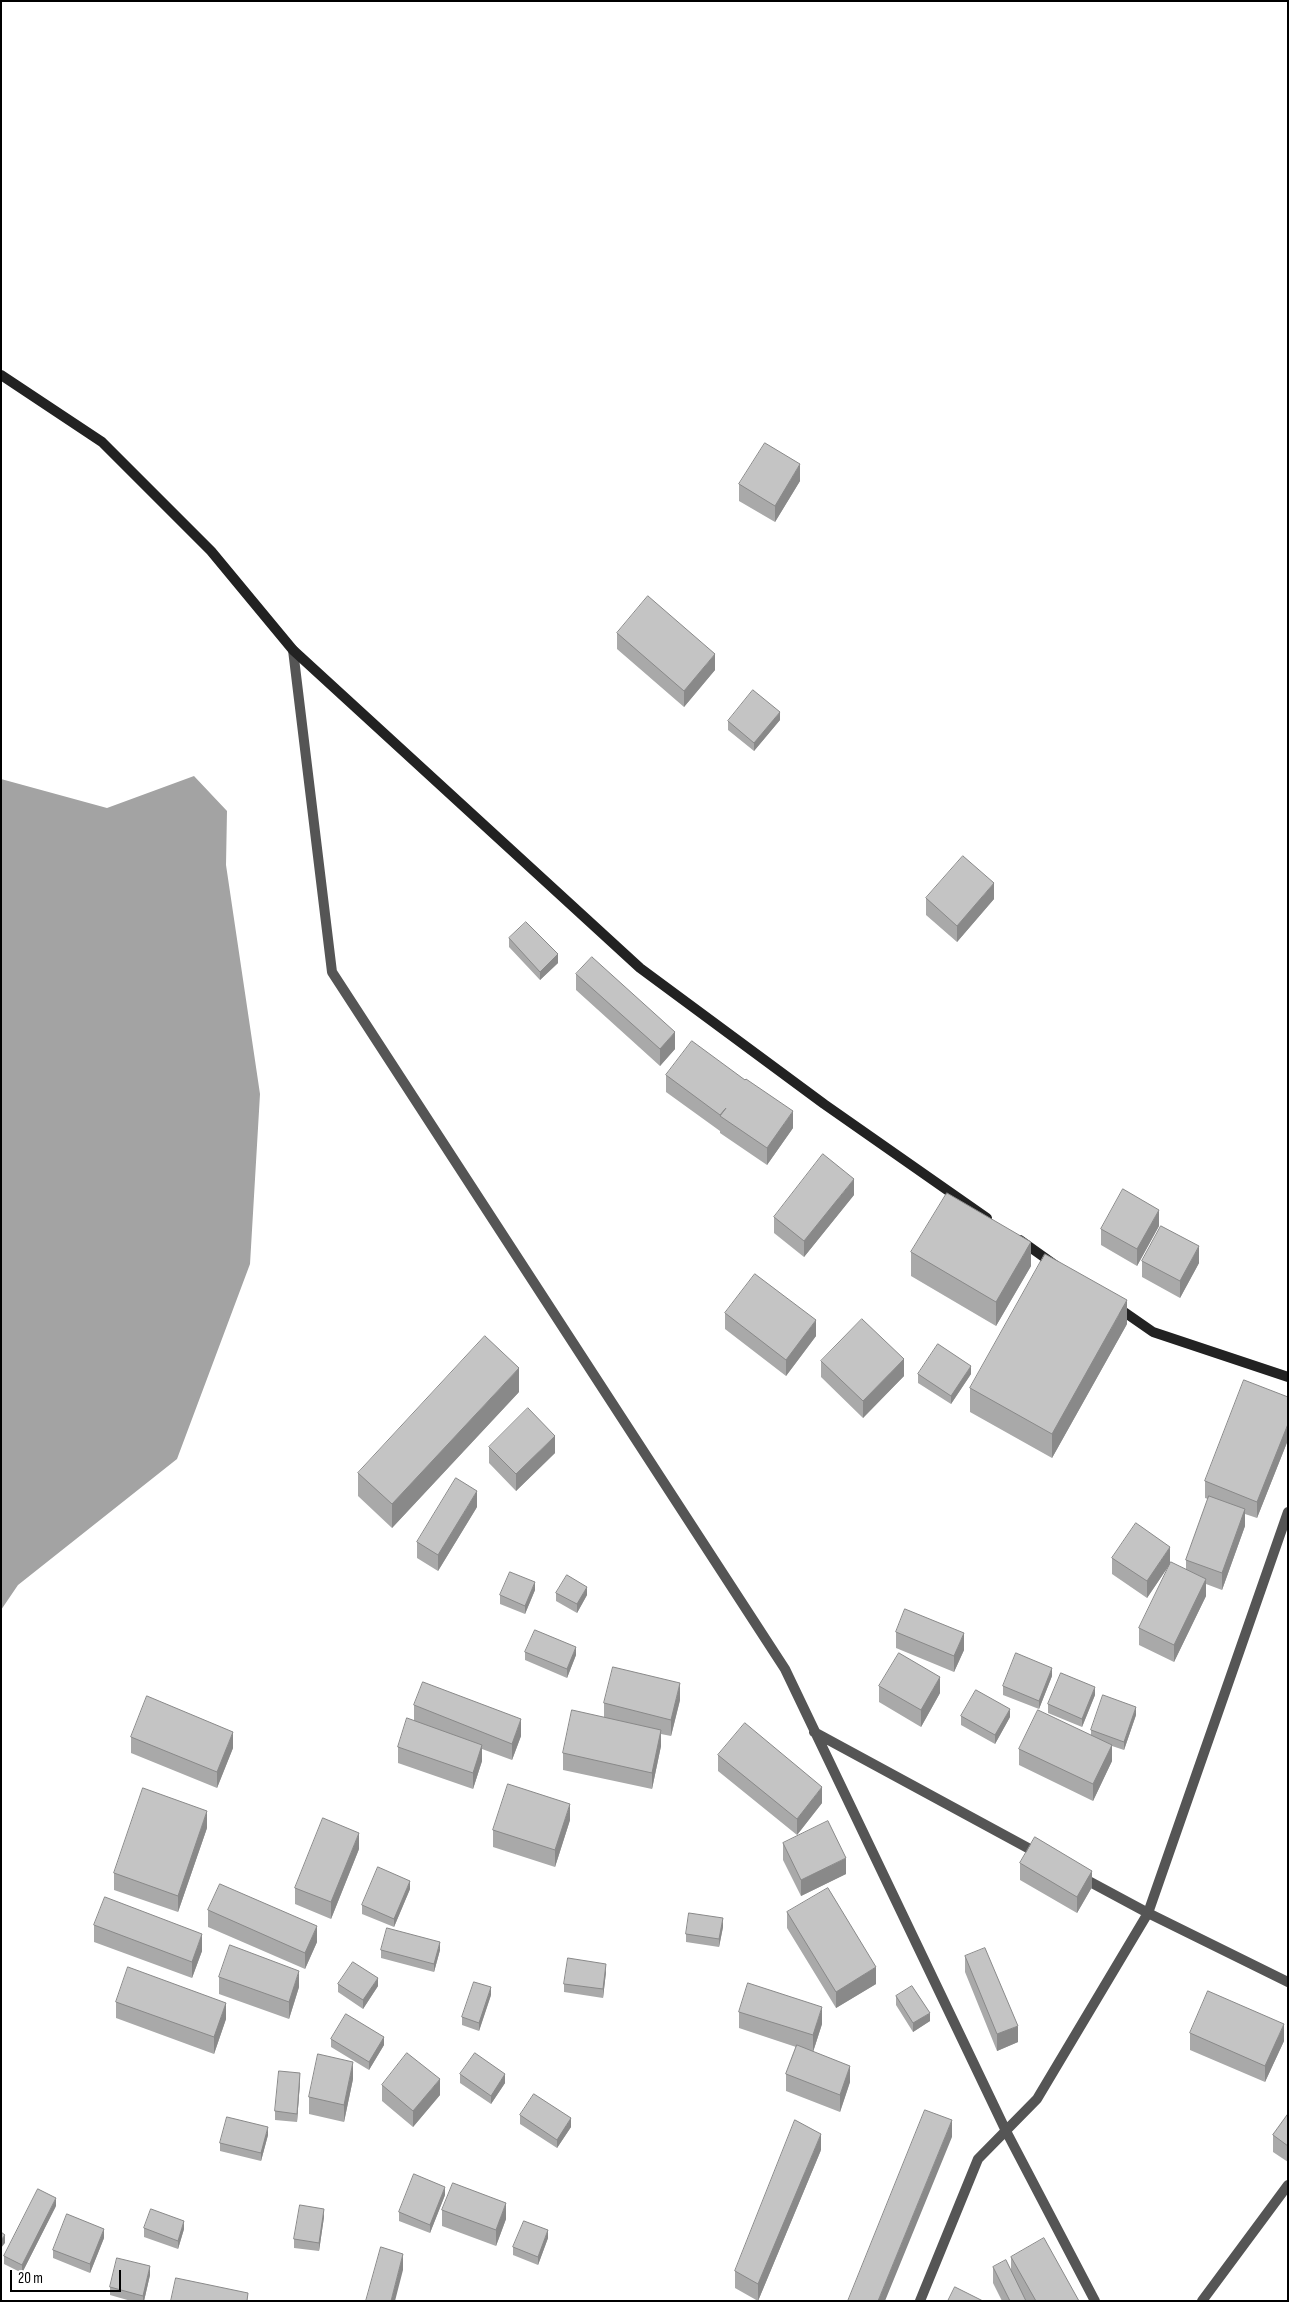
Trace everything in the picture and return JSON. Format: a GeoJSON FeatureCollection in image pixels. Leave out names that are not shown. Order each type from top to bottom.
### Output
{"type":"FeatureCollection","features":[{"type":"Feature","properties":{"kind":"street"},"geometry":{"type":"LineString","coordinates":[[1,375],[102,442],[211,551],[293,650],[640,968],[824,1104],[997,1224]]}},
{"type":"Feature","properties":{"kind":"street"},"geometry":{"type":"LineString","coordinates":[[293,650],[332,972],[784,1669],[1006,2131],[1095,2301]]}},
{"type":"Feature","properties":{"kind":"street"},"geometry":{"type":"LineString","coordinates":[[1013,1235],[1062,1270]]}},
{"type":"Feature","properties":{"kind":"street"},"geometry":{"type":"LineString","coordinates":[[1112,1304],[1153,1332],[1288,1378]]}},
{"type":"Feature","properties":{"kind":"street"},"geometry":{"type":"LineString","coordinates":[[920,2301],[978,2159],[1037,2099],[1148,1913],[1288,1512]]}},
{"type":"Feature","properties":{"kind":"street"},"geometry":{"type":"LineString","coordinates":[[814,1732],[1051,1861]]}},
{"type":"Feature","properties":{"kind":"street"},"geometry":{"type":"LineString","coordinates":[[1069,1870],[1148,1913],[1288,1982]]}},
{"type":"Feature","properties":{"kind":"street"},"geometry":{"type":"LineString","coordinates":[[1202,2301],[1288,2185]]}},
{"type":"Feature","properties":{"kind":"shaded area"},"geometry":{"type":"Polygon","coordinates":[[[194,776],[227,811],[226,865],[260,1094],[250,1264],[177,1459],[18,1585],[1,1610],[1,779],[107,808],[194,776]]]}},
{"type":"Feature","properties":{"kind":"building"},"geometry":{"type":"Polygon","coordinates":[[[765,443],[800,464],[775,506],[739,484],[765,443]]]}},
{"type":"Feature","properties":{"kind":"building"},"geometry":{"type":"Polygon","coordinates":[[[648,596],[715,654],[684,691],[617,633],[648,596]]]}},
{"type":"Feature","properties":{"kind":"building"},"geometry":{"type":"Polygon","coordinates":[[[753,690],[780,712],[754,743],[728,721],[753,690]]]}},
{"type":"Feature","properties":{"kind":"building"},"geometry":{"type":"Polygon","coordinates":[[[963,856],[994,883],[957,926],[926,898],[963,856]]]}},
{"type":"Feature","properties":{"kind":"building"},"geometry":{"type":"Polygon","coordinates":[[[526,922],[558,954],[540,972],[509,938],[526,922]]]}},
{"type":"Feature","properties":{"kind":"building"},"geometry":{"type":"Polygon","coordinates":[[[592,957],[675,1032],[660,1049],[576,974],[592,957]]]}},
{"type":"Feature","properties":{"kind":"building"},"geometry":{"type":"Polygon","coordinates":[[[692,1041],[745,1080],[793,1111],[767,1148],[720,1116],[726,1108],[720,1115],[666,1075],[692,1041]]]}},
{"type":"Feature","properties":{"kind":"building"},"geometry":{"type":"Polygon","coordinates":[[[823,1154],[854,1179],[804,1241],[774,1217],[823,1154]]]}},
{"type":"Feature","properties":{"kind":"building"},"geometry":{"type":"Polygon","coordinates":[[[1123,1189],[1159,1210],[1137,1249],[1101,1229],[1123,1189]]]}},
{"type":"Feature","properties":{"kind":"building"},"geometry":{"type":"Polygon","coordinates":[[[947,1193],[1031,1242],[996,1302],[911,1252],[947,1193]]]}},
{"type":"Feature","properties":{"kind":"building"},"geometry":{"type":"Polygon","coordinates":[[[1161,1226],[1199,1246],[1180,1281],[1142,1261],[1161,1226]]]}},
{"type":"Feature","properties":{"kind":"building"},"geometry":{"type":"Polygon","coordinates":[[[1045,1254],[1127,1300],[1052,1434],[970,1388],[1045,1254]]]}},
{"type":"Feature","properties":{"kind":"building"},"geometry":{"type":"Polygon","coordinates":[[[755,1274],[816,1320],[786,1360],[725,1313],[755,1274]]]}},
{"type":"Feature","properties":{"kind":"building"},"geometry":{"type":"Polygon","coordinates":[[[862,1319],[904,1359],[863,1401],[821,1361],[862,1319]]]}},
{"type":"Feature","properties":{"kind":"building"},"geometry":{"type":"Polygon","coordinates":[[[485,1336],[519,1368],[392,1504],[358,1473],[485,1336]]]}},
{"type":"Feature","properties":{"kind":"building"},"geometry":{"type":"Polygon","coordinates":[[[938,1344],[971,1366],[951,1396],[918,1374],[938,1344]]]}},
{"type":"Feature","properties":{"kind":"building"},"geometry":{"type":"Polygon","coordinates":[[[1244,1380],[1288,1397],[1288,1424],[1257,1502],[1205,1481],[1244,1380]]]}},
{"type":"Feature","properties":{"kind":"building"},"geometry":{"type":"Polygon","coordinates":[[[528,1408],[555,1436],[516,1474],[489,1447],[528,1408]]]}},
{"type":"Feature","properties":{"kind":"building"},"geometry":{"type":"Polygon","coordinates":[[[456,1478],[477,1491],[438,1555],[417,1542],[456,1478]]]}},
{"type":"Feature","properties":{"kind":"building"},"geometry":{"type":"Polygon","coordinates":[[[1209,1496],[1245,1509],[1222,1573],[1186,1560],[1209,1496]]]}},
{"type":"Feature","properties":{"kind":"building"},"geometry":{"type":"Polygon","coordinates":[[[1136,1523],[1170,1547],[1147,1581],[1112,1558],[1136,1523]]]}},
{"type":"Feature","properties":{"kind":"building"},"geometry":{"type":"Polygon","coordinates":[[[1171,1562],[1206,1579],[1174,1645],[1139,1628],[1171,1562]]]}},
{"type":"Feature","properties":{"kind":"building"},"geometry":{"type":"Polygon","coordinates":[[[510,1572],[535,1582],[525,1606],[500,1595],[510,1572]]]}},
{"type":"Feature","properties":{"kind":"building"},"geometry":{"type":"Polygon","coordinates":[[[567,1575],[587,1587],[577,1604],[556,1593],[567,1575]]]}},
{"type":"Feature","properties":{"kind":"building"},"geometry":{"type":"Polygon","coordinates":[[[905,1609],[964,1633],[954,1656],[896,1632],[905,1609]]]}},
{"type":"Feature","properties":{"kind":"building"},"geometry":{"type":"Polygon","coordinates":[[[535,1630],[576,1647],[567,1669],[525,1652],[535,1630]]]}},
{"type":"Feature","properties":{"kind":"building"},"geometry":{"type":"Polygon","coordinates":[[[899,1653],[940,1677],[921,1710],[879,1686],[899,1653]]]}},
{"type":"Feature","properties":{"kind":"building"},"geometry":{"type":"Polygon","coordinates":[[[1016,1653],[1052,1668],[1039,1701],[1003,1686],[1016,1653]]]}},
{"type":"Feature","properties":{"kind":"building"},"geometry":{"type":"Polygon","coordinates":[[[613,1667],[680,1683],[671,1720],[604,1703],[613,1667]]]}},
{"type":"Feature","properties":{"kind":"building"},"geometry":{"type":"Polygon","coordinates":[[[1061,1673],[1095,1687],[1082,1719],[1048,1704],[1061,1673]]]}},
{"type":"Feature","properties":{"kind":"building"},"geometry":{"type":"Polygon","coordinates":[[[423,1682],[521,1719],[512,1744],[414,1705],[423,1682]]]}},
{"type":"Feature","properties":{"kind":"building"},"geometry":{"type":"Polygon","coordinates":[[[976,1690],[1010,1709],[995,1735],[961,1716],[976,1690]]]}},
{"type":"Feature","properties":{"kind":"building"},"geometry":{"type":"Polygon","coordinates":[[[1103,1695],[1136,1707],[1124,1742],[1091,1730],[1103,1695]]]}},
{"type":"Feature","properties":{"kind":"building"},"geometry":{"type":"Polygon","coordinates":[[[147,1696],[233,1732],[217,1772],[131,1737],[147,1696]]]}},
{"type":"Feature","properties":{"kind":"building"},"geometry":{"type":"Polygon","coordinates":[[[572,1710],[661,1730],[652,1773],[563,1753],[572,1710]]]}},
{"type":"Feature","properties":{"kind":"building"},"geometry":{"type":"Polygon","coordinates":[[[1038,1710],[1112,1745],[1093,1784],[1019,1749],[1038,1710]]]}},
{"type":"Feature","properties":{"kind":"building"},"geometry":{"type":"Polygon","coordinates":[[[407,1718],[482,1745],[473,1773],[398,1747],[407,1718]]]}},
{"type":"Feature","properties":{"kind":"building"},"geometry":{"type":"Polygon","coordinates":[[[745,1723],[822,1787],[797,1819],[718,1755],[745,1723]]]}},
{"type":"Feature","properties":{"kind":"building"},"geometry":{"type":"Polygon","coordinates":[[[508,1784],[570,1804],[555,1850],[493,1830],[508,1784]]]}},
{"type":"Feature","properties":{"kind":"building"},"geometry":{"type":"Polygon","coordinates":[[[143,1788],[207,1811],[178,1896],[114,1873],[143,1788]]]}},
{"type":"Feature","properties":{"kind":"building"},"geometry":{"type":"Polygon","coordinates":[[[323,1818],[359,1833],[331,1902],[295,1888],[323,1818]]]}},
{"type":"Feature","properties":{"kind":"building"},"geometry":{"type":"Polygon","coordinates":[[[828,1821],[846,1858],[801,1880],[783,1843],[828,1821]]]}},
{"type":"Feature","properties":{"kind":"building"},"geometry":{"type":"Polygon","coordinates":[[[1035,1837],[1092,1871],[1077,1897],[1020,1863],[1035,1837]]]}},
{"type":"Feature","properties":{"kind":"building"},"geometry":{"type":"Polygon","coordinates":[[[378,1867],[410,1881],[394,1919],[362,1905],[378,1867]]]}},
{"type":"Feature","properties":{"kind":"building"},"geometry":{"type":"Polygon","coordinates":[[[220,1884],[317,1926],[305,1953],[208,1910],[220,1884]]]}},
{"type":"Feature","properties":{"kind":"building"},"geometry":{"type":"Polygon","coordinates":[[[828,1888],[876,1967],[836,1992],[787,1912],[828,1888]]]}},
{"type":"Feature","properties":{"kind":"building"},"geometry":{"type":"Polygon","coordinates":[[[105,1897],[202,1934],[192,1962],[94,1925],[105,1897]]]}},
{"type":"Feature","properties":{"kind":"building"},"geometry":{"type":"Polygon","coordinates":[[[689,1913],[723,1918],[719,1939],[686,1934],[689,1913]]]}},
{"type":"Feature","properties":{"kind":"building"},"geometry":{"type":"Polygon","coordinates":[[[387,1928],[440,1942],[434,1964],[381,1950],[387,1928]]]}},
{"type":"Feature","properties":{"kind":"building"},"geometry":{"type":"Polygon","coordinates":[[[230,1945],[299,1971],[289,2002],[219,1977],[230,1945]]]}},
{"type":"Feature","properties":{"kind":"building"},"geometry":{"type":"Polygon","coordinates":[[[985,1948],[1018,2026],[997,2034],[965,1956],[985,1948]]]}},
{"type":"Feature","properties":{"kind":"building"},"geometry":{"type":"Polygon","coordinates":[[[568,1958],[606,1964],[603,1989],[564,1984],[568,1958]]]}},
{"type":"Feature","properties":{"kind":"building"},"geometry":{"type":"Polygon","coordinates":[[[353,1962],[378,1978],[363,2000],[338,1984],[353,1962]]]}},
{"type":"Feature","properties":{"kind":"building"},"geometry":{"type":"Polygon","coordinates":[[[128,1967],[226,2003],[214,2037],[116,2002],[128,1967]]]}},
{"type":"Feature","properties":{"kind":"building"},"geometry":{"type":"Polygon","coordinates":[[[474,1982],[491,1987],[479,2023],[462,2017],[474,1982]]]}},
{"type":"Feature","properties":{"kind":"building"},"geometry":{"type":"Polygon","coordinates":[[[748,1983],[822,2007],[813,2035],[739,2012],[748,1983]]]}},
{"type":"Feature","properties":{"kind":"building"},"geometry":{"type":"Polygon","coordinates":[[[912,1986],[930,2013],[913,2023],[896,1996],[912,1986]]]}},
{"type":"Feature","properties":{"kind":"building"},"geometry":{"type":"Polygon","coordinates":[[[1208,1991],[1284,2024],[1265,2066],[1190,2033],[1208,1991]]]}},
{"type":"Feature","properties":{"kind":"building"},"geometry":{"type":"Polygon","coordinates":[[[346,2014],[384,2037],[369,2062],[331,2039],[346,2014]]]}},
{"type":"Feature","properties":{"kind":"building"},"geometry":{"type":"Polygon","coordinates":[[[797,2045],[850,2066],[840,2095],[786,2074],[797,2045]]]}},
{"type":"Feature","properties":{"kind":"building"},"geometry":{"type":"Polygon","coordinates":[[[407,2053],[440,2079],[413,2111],[382,2085],[407,2053]]]}},
{"type":"Feature","properties":{"kind":"building"},"geometry":{"type":"Polygon","coordinates":[[[475,2053],[505,2074],[491,2096],[460,2074],[475,2053]]]}},
{"type":"Feature","properties":{"kind":"building"},"geometry":{"type":"Polygon","coordinates":[[[318,2054],[353,2062],[344,2105],[309,2097],[318,2054]]]}},
{"type":"Feature","properties":{"kind":"building"},"geometry":{"type":"Polygon","coordinates":[[[279,2071],[300,2073],[297,2114],[275,2111],[279,2071]]]}},
{"type":"Feature","properties":{"kind":"building"},"geometry":{"type":"Polygon","coordinates":[[[534,2094],[571,2118],[557,2140],[520,2115],[534,2094]]]}},
{"type":"Feature","properties":{"kind":"building"},"geometry":{"type":"Polygon","coordinates":[[[925,2110],[952,2120],[878,2301],[848,2301],[925,2110]]]}},
{"type":"Feature","properties":{"kind":"building"},"geometry":{"type":"Polygon","coordinates":[[[1288,2114],[1288,2146],[1273,2135],[1288,2114]]]}},
{"type":"Feature","properties":{"kind":"building"},"geometry":{"type":"Polygon","coordinates":[[[227,2117],[268,2127],[261,2153],[220,2143],[227,2117]]]}},
{"type":"Feature","properties":{"kind":"building"},"geometry":{"type":"Polygon","coordinates":[[[795,2120],[821,2134],[758,2284],[735,2271],[795,2120]]]}},
{"type":"Feature","properties":{"kind":"building"},"geometry":{"type":"Polygon","coordinates":[[[414,2174],[445,2187],[430,2225],[399,2212],[414,2174]]]}},
{"type":"Feature","properties":{"kind":"building"},"geometry":{"type":"Polygon","coordinates":[[[453,2183],[506,2203],[496,2230],[442,2210],[453,2183]]]}},
{"type":"Feature","properties":{"kind":"building"},"geometry":{"type":"Polygon","coordinates":[[[38,2189],[56,2198],[22,2265],[4,2256],[38,2189]]]}},
{"type":"Feature","properties":{"kind":"building"},"geometry":{"type":"Polygon","coordinates":[[[300,2205],[324,2209],[319,2243],[294,2239],[300,2205]]]}},
{"type":"Feature","properties":{"kind":"building"},"geometry":{"type":"Polygon","coordinates":[[[151,2209],[184,2221],[178,2241],[144,2228],[151,2209]]]}},
{"type":"Feature","properties":{"kind":"building"},"geometry":{"type":"Polygon","coordinates":[[[67,2214],[104,2229],[90,2264],[53,2250],[67,2214]]]}},
{"type":"Feature","properties":{"kind":"building"},"geometry":{"type":"Polygon","coordinates":[[[524,2221],[548,2230],[538,2257],[513,2247],[524,2221]]]}},
{"type":"Feature","properties":{"kind":"building"},"geometry":{"type":"Polygon","coordinates":[[[1,2232],[5,2235],[1,2240],[1,2232]]]}},
{"type":"Feature","properties":{"kind":"building"},"geometry":{"type":"Polygon","coordinates":[[[1044,2238],[1079,2301],[1036,2301],[1011,2257],[1044,2238]]]}},
{"type":"Feature","properties":{"kind":"building"},"geometry":{"type":"Polygon","coordinates":[[[381,2247],[403,2254],[391,2301],[366,2301],[381,2247]]]}},
{"type":"Feature","properties":{"kind":"building"},"geometry":{"type":"Polygon","coordinates":[[[117,2258],[150,2266],[143,2296],[110,2287],[117,2258]]]}},
{"type":"Feature","properties":{"kind":"building"},"geometry":{"type":"Polygon","coordinates":[[[1006,2260],[1026,2301],[1010,2301],[993,2267],[1006,2260]]]}},
{"type":"Feature","properties":{"kind":"building"},"geometry":{"type":"Polygon","coordinates":[[[176,2278],[248,2293],[247,2301],[171,2301],[176,2278]]]}},
{"type":"Feature","properties":{"kind":"building"},"geometry":{"type":"Polygon","coordinates":[[[955,2287],[983,2301],[948,2301],[955,2287]]]}}]}
